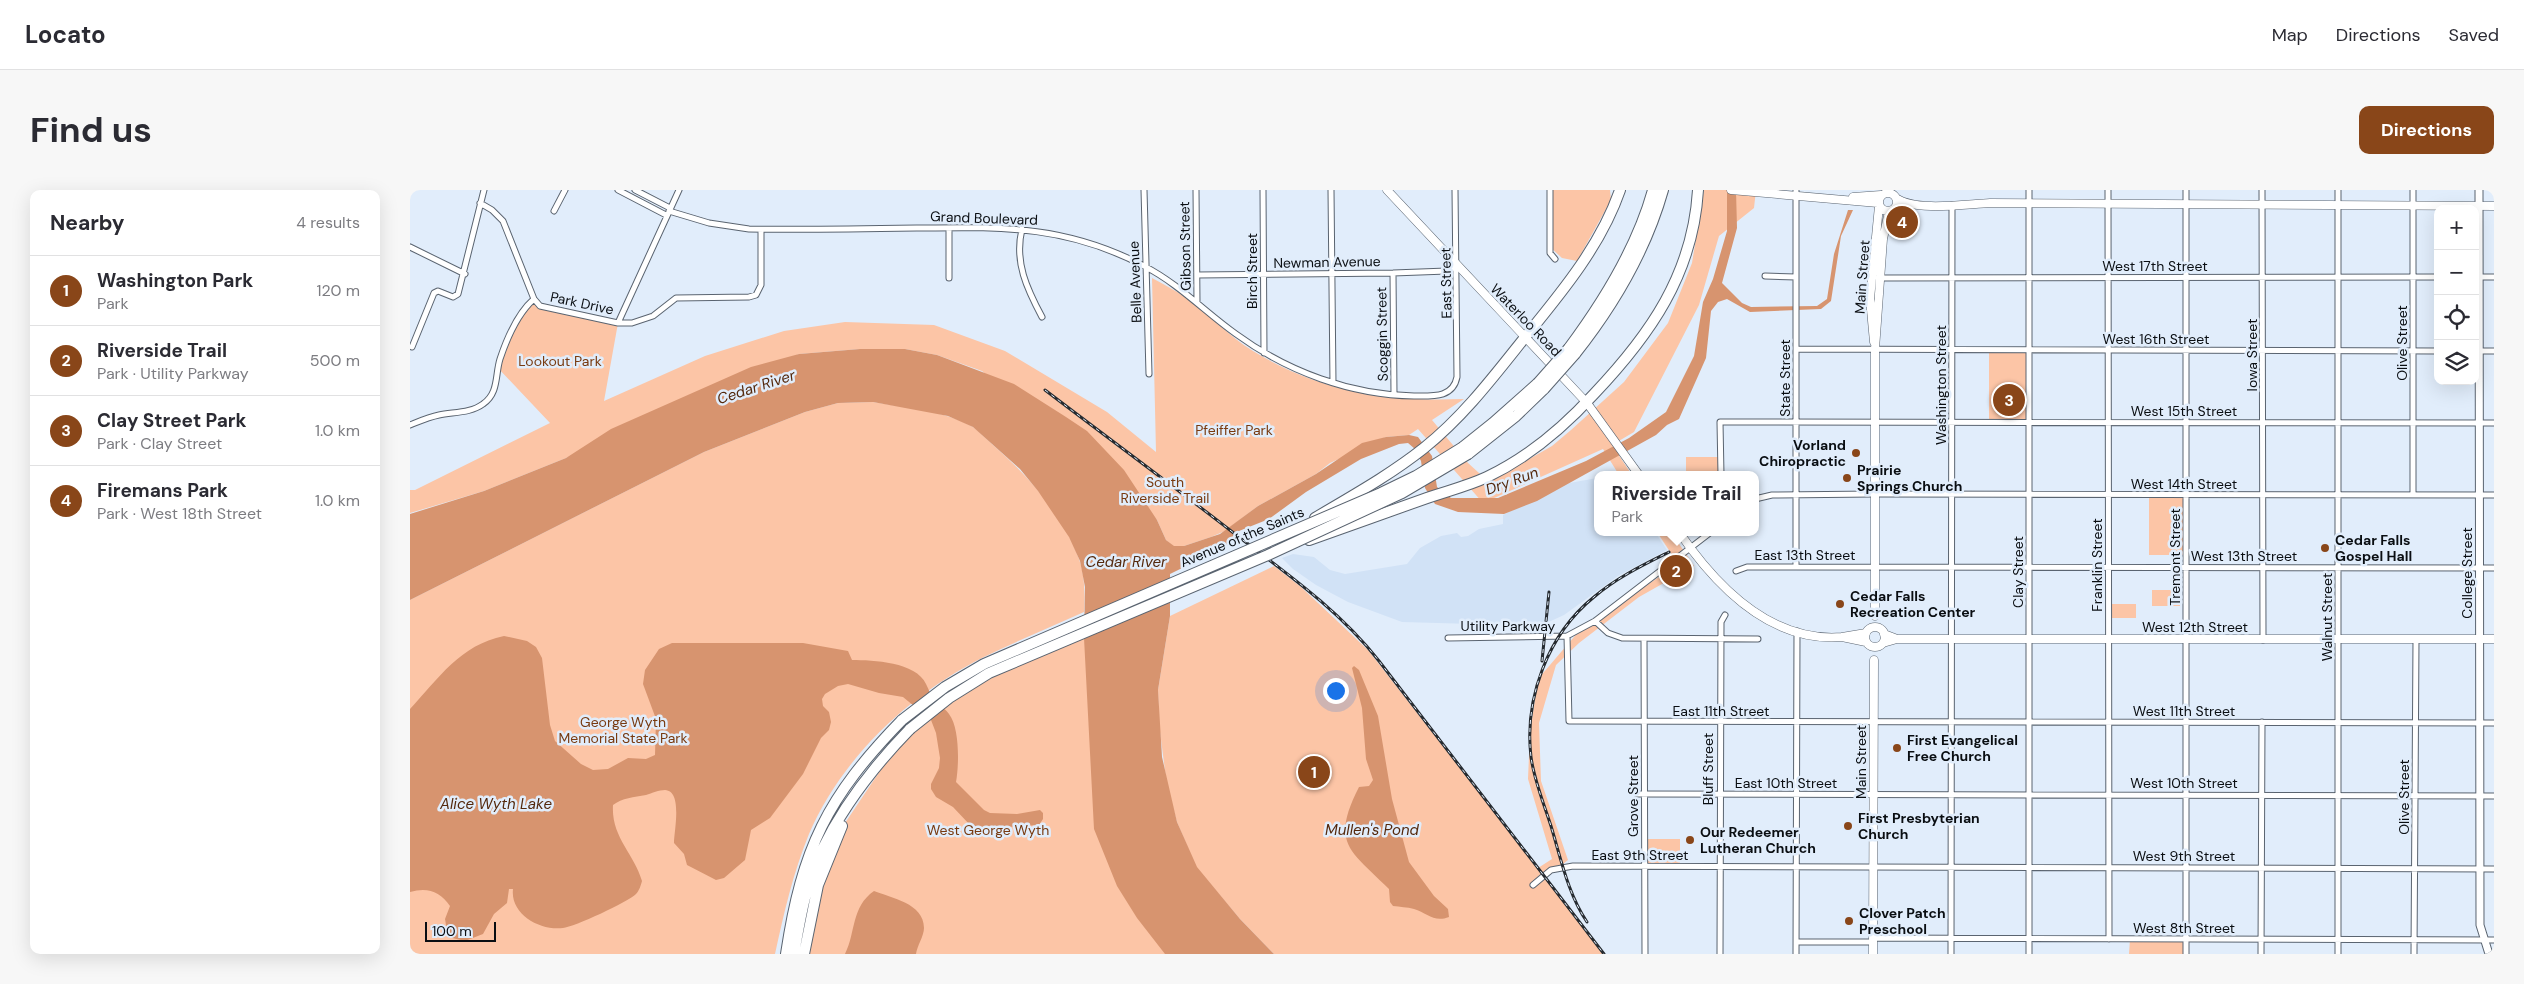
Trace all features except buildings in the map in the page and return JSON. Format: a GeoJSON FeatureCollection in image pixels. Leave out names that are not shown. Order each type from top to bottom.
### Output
{"type":"FeatureCollection","features":[{"type":"Feature","properties":{"kind":"highway"},"geometry":{"type":"LineString","coordinates":[[1299,527],[1376,483],[1424,448],[1490,382],[1550,306],[1593,245],[1620,190]]}},
{"type":"Feature","properties":{"kind":"highway","name":"Avenue of the Saints"},"geometry":{"type":"LineString","coordinates":[[794,954],[804,903],[821,850],[863,782],[910,729],[949,698],[989,673],[1268,555],[1402,493],[1465,450],[1493,423],[1541,386],[1572,351],[1616,276],[1655,197],[1663,190]]}},
{"type":"Feature","properties":{"kind":"highway"},"geometry":{"type":"LineString","coordinates":[[1268,555],[1485,478],[1533,450],[1587,403],[1629,357],[1663,308],[1684,258],[1694,223],[1698,190]]}},
{"type":"Feature","properties":{"kind":"highway","name":"Avenue of the Saints"},"geometry":{"type":"LineString","coordinates":[[786,954],[797,893],[811,846],[846,782],[869,754],[902,720],[945,687],[984,664],[1403,482],[1465,450]]}},
{"type":"Feature","properties":{"kind":"highway"},"geometry":{"type":"LineString","coordinates":[[804,954],[813,903],[824,866],[863,782]]}},
{"type":"Feature","properties":{"kind":"highway"},"geometry":{"type":"LineString","coordinates":[[780,954],[798,877],[811,846]]}},
{"type":"Feature","properties":{"kind":"main road","name":"Waterloo Road"},"geometry":{"type":"LineString","coordinates":[[1387,190],[1587,403],[1636,471]]}},
{"type":"Feature","properties":{"kind":"main road"},"geometry":{"type":"LineString","coordinates":[[1730,190],[1798,192],[1881,198],[1888,193],[1895,194],[1902,202],[1936,205],[2030,203],[2434,206]]}},
{"type":"Feature","properties":{"kind":"main road","name":"Main Street"},"geometry":{"type":"LineString","coordinates":[[1876,278],[1890,211],[1897,204],[1895,194]]}},
{"type":"Feature","properties":{"kind":"main road"},"geometry":{"type":"LineString","coordinates":[[1881,198],[1890,211],[1936,205]]}},
{"type":"Feature","properties":{"kind":"main road","name":"Main Street"},"geometry":{"type":"LineString","coordinates":[[1873,954],[1874,660],[1880,645],[1882,631],[1875,616],[1875,349],[1871,327],[1881,198]]}},
{"type":"Feature","properties":{"kind":"main road"},"geometry":{"type":"LineString","coordinates":[[2479,206],[2494,206]]}},
{"type":"Feature","properties":{"kind":"main road"},"geometry":{"type":"LineString","coordinates":[[1682,536],[1713,577],[1739,602],[1767,621],[1797,631],[1833,638],[1867,631],[1873,627],[1882,631]]}},
{"type":"Feature","properties":{"kind":"main road","name":"Main Street"},"geometry":{"type":"LineString","coordinates":[[1867,631],[1875,616]]}},
{"type":"Feature","properties":{"kind":"main road"},"geometry":{"type":"LineString","coordinates":[[1867,631],[1867,643]]}},
{"type":"Feature","properties":{"kind":"main road","name":"West 12th Street"},"geometry":{"type":"LineString","coordinates":[[1882,631],[1897,639]]}},
{"type":"Feature","properties":{"kind":"main road"},"geometry":{"type":"LineString","coordinates":[[1842,637],[1880,645]]}},
{"type":"Feature","properties":{"kind":"main road","name":"West 12th Street"},"geometry":{"type":"LineString","coordinates":[[1880,645],[1897,639],[2494,639]]}},
{"type":"Feature","properties":{"kind":"main road","name":"Main Street"},"geometry":{"type":"LineString","coordinates":[[1867,643],[1874,660]]}},
{"type":"Feature","properties":{"kind":"street"},"geometry":{"type":"LineString","coordinates":[[412,347],[434,293],[438,291],[456,296],[465,274],[484,190]]}},
{"type":"Feature","properties":{"kind":"street"},"geometry":{"type":"LineString","coordinates":[[554,211],[565,190]]}},
{"type":"Feature","properties":{"kind":"street","name":"Grand Boulevard"},"geometry":{"type":"LineString","coordinates":[[618,190],[668,211],[723,226],[760,230],[1022,229],[1077,238],[1110,250],[1146,267],[1170,281],[1236,334],[1264,353],[1294,368],[1333,383],[1394,395],[1436,396],[1447,393],[1455,386],[1458,377]]}},
{"type":"Feature","properties":{"kind":"street","name":"Grand Boulevard"},"geometry":{"type":"LineString","coordinates":[[635,190],[668,211]]}},
{"type":"Feature","properties":{"kind":"street","name":"Park Drive"},"geometry":{"type":"LineString","coordinates":[[410,425],[433,417],[471,410],[487,400],[494,392],[498,368],[506,345],[523,312],[534,299],[540,306],[618,323],[679,190]]}},
{"type":"Feature","properties":{"kind":"street","name":"Belle Avenue"},"geometry":{"type":"LineString","coordinates":[[1144,190],[1149,374]]}},
{"type":"Feature","properties":{"kind":"street","name":"Gibson Street"},"geometry":{"type":"LineString","coordinates":[[1196,190],[1197,302]]}},
{"type":"Feature","properties":{"kind":"street","name":"Birch Street"},"geometry":{"type":"LineString","coordinates":[[1263,190],[1264,353]]}},
{"type":"Feature","properties":{"kind":"street"},"geometry":{"type":"LineString","coordinates":[[1331,190],[1333,383]]}},
{"type":"Feature","properties":{"kind":"street","name":"East Street"},"geometry":{"type":"LineString","coordinates":[[1455,190],[1458,377]]}},
{"type":"Feature","properties":{"kind":"street"},"geometry":{"type":"LineString","coordinates":[[1550,190],[1550,253],[1555,259]]}},
{"type":"Feature","properties":{"kind":"street","name":"Clay Street"},"geometry":{"type":"LineString","coordinates":[[2029,954],[2030,190]]}},
{"type":"Feature","properties":{"kind":"street","name":"Franklin Street"},"geometry":{"type":"LineString","coordinates":[[2108,190],[2109,939]]}},
{"type":"Feature","properties":{"kind":"street","name":"Tremont Street"},"geometry":{"type":"LineString","coordinates":[[2186,190],[2186,954]]}},
{"type":"Feature","properties":{"kind":"street","name":"Iowa Street"},"geometry":{"type":"LineString","coordinates":[[2262,190],[2263,640]]}},
{"type":"Feature","properties":{"kind":"street","name":"Walnut Street"},"geometry":{"type":"LineString","coordinates":[[2338,190],[2338,954]]}},
{"type":"Feature","properties":{"kind":"street","name":"Olive Street"},"geometry":{"type":"LineString","coordinates":[[2413,190],[2413,495]]}},
{"type":"Feature","properties":{"kind":"street","name":"College Street"},"geometry":{"type":"LineString","coordinates":[[2479,190],[2479,205]]}},
{"type":"Feature","properties":{"kind":"street","name":"State Street"},"geometry":{"type":"LineString","coordinates":[[1796,566],[1796,277],[1798,192]]}},
{"type":"Feature","properties":{"kind":"street"},"geometry":{"type":"LineString","coordinates":[[480,202],[492,210],[502,221],[534,299]]}},
{"type":"Feature","properties":{"kind":"street","name":"Washington Street"},"geometry":{"type":"LineString","coordinates":[[1951,954],[1952,205]]}},
{"type":"Feature","properties":{"kind":"street"},"geometry":{"type":"LineString","coordinates":[[949,228],[949,278]]}},
{"type":"Feature","properties":{"kind":"street"},"geometry":{"type":"LineString","coordinates":[[1022,229],[1020,244],[1022,277],[1042,318]]}},
{"type":"Feature","properties":{"kind":"street"},"geometry":{"type":"LineString","coordinates":[[618,323],[632,323],[653,316],[676,298],[749,297],[756,295],[761,284],[760,230]]}},
{"type":"Feature","properties":{"kind":"street"},"geometry":{"type":"LineString","coordinates":[[410,246],[465,274]]}},
{"type":"Feature","properties":{"kind":"street","name":"Newman Avenue"},"geometry":{"type":"LineString","coordinates":[[1197,275],[1393,273],[1447,271],[1457,266]]}},
{"type":"Feature","properties":{"kind":"street","name":"Scoggin Street"},"geometry":{"type":"LineString","coordinates":[[1393,273],[1394,395]]}},
{"type":"Feature","properties":{"kind":"street"},"geometry":{"type":"LineString","coordinates":[[1766,276],[1796,277]]}},
{"type":"Feature","properties":{"kind":"street","name":"West 17th Street"},"geometry":{"type":"LineString","coordinates":[[1876,278],[2434,277]]}},
{"type":"Feature","properties":{"kind":"street"},"geometry":{"type":"LineString","coordinates":[[2479,277],[2494,277]]}},
{"type":"Feature","properties":{"kind":"street","name":"College Street"},"geometry":{"type":"LineString","coordinates":[[2477,295],[2477,340]]}},
{"type":"Feature","properties":{"kind":"street","name":"West 16th Street"},"geometry":{"type":"LineString","coordinates":[[1796,349],[2434,351]]}},
{"type":"Feature","properties":{"kind":"street"},"geometry":{"type":"LineString","coordinates":[[2479,351],[2494,351]]}},
{"type":"Feature","properties":{"kind":"street","name":"College Street"},"geometry":{"type":"LineString","coordinates":[[2478,385],[2480,925],[2490,941],[2489,954]]}},
{"type":"Feature","properties":{"kind":"street","name":"West 15th Street"},"geometry":{"type":"LineString","coordinates":[[1720,471],[1720,422],[2494,423]]}},
{"type":"Feature","properties":{"kind":"street","name":"West 14th Street"},"geometry":{"type":"LineString","coordinates":[[1759,497],[1772,495],[1874,494],[2494,495]]}},
{"type":"Feature","properties":{"kind":"street","name":"Utility Parkway"},"geometry":{"type":"LineString","coordinates":[[1448,638],[1567,636],[1595,620],[1691,550],[1707,536]]}},
{"type":"Feature","properties":{"kind":"street","name":"East 13th Street"},"geometry":{"type":"LineString","coordinates":[[1736,570],[1747,567],[1874,566]]}},
{"type":"Feature","properties":{"kind":"street","name":"West 13th Street"},"geometry":{"type":"LineString","coordinates":[[1874,566],[2494,568]]}},
{"type":"Feature","properties":{"kind":"street","name":"Bluff Street"},"geometry":{"type":"LineString","coordinates":[[1720,954],[1720,638],[1721,622],[1725,615]]}},
{"type":"Feature","properties":{"kind":"street"},"geometry":{"type":"LineString","coordinates":[[1595,620],[1608,633],[1622,638],[1758,639]]}},
{"type":"Feature","properties":{"kind":"street"},"geometry":{"type":"LineString","coordinates":[[1796,954],[1797,631]]}},
{"type":"Feature","properties":{"kind":"street","name":"East 11th Street"},"geometry":{"type":"LineString","coordinates":[[1567,636],[1569,721],[1874,722]]}},
{"type":"Feature","properties":{"kind":"street","name":"Grove Street"},"geometry":{"type":"LineString","coordinates":[[1644,638],[1645,954]]}},
{"type":"Feature","properties":{"kind":"street","name":"Olive Street"},"geometry":{"type":"LineString","coordinates":[[2414,954],[2416,640]]}},
{"type":"Feature","properties":{"kind":"street","name":"West 11th Street"},"geometry":{"type":"LineString","coordinates":[[1874,722],[2494,722]]}},
{"type":"Feature","properties":{"kind":"street"},"geometry":{"type":"LineString","coordinates":[[2261,954],[2262,722]]}},
{"type":"Feature","properties":{"kind":"street","name":"East 10th Street"},"geometry":{"type":"LineString","coordinates":[[1638,794],[1874,794]]}},
{"type":"Feature","properties":{"kind":"street","name":"West 10th Street"},"geometry":{"type":"LineString","coordinates":[[1874,794],[2494,796]]}},
{"type":"Feature","properties":{"kind":"street","name":"West 9th Street"},"geometry":{"type":"LineString","coordinates":[[1874,865],[2494,869]]}},
{"type":"Feature","properties":{"kind":"street","name":"East 9th Street"},"geometry":{"type":"LineString","coordinates":[[1533,884],[1548,872],[1563,867],[1874,865]]}},
{"type":"Feature","properties":{"kind":"street","name":"West 8th Street"},"geometry":{"type":"LineString","coordinates":[[1796,942],[1951,938],[2490,941]]}},
{"type":"Feature","properties":{"kind":"shaded area"},"geometry":{"type":"Polygon","coordinates":[[[1594,479],[1594,536],[1658,536],[1667,550],[1618,576],[1564,615],[1540,626],[1402,622],[1348,602],[1316,585],[1293,569],[1282,558],[1293,554],[1314,557],[1330,570],[1345,574],[1407,564],[1420,548],[1441,536],[1457,533],[1461,537],[1468,536],[1479,529],[1503,524],[1503,515],[1564,484],[1594,479]]]}},
{"type":"Feature","properties":{"kind":"green space"},"geometry":{"type":"Polygon","coordinates":[[[1550,190],[1610,190],[1611,200],[1577,261],[1562,258],[1550,247],[1550,190]]]}},
{"type":"Feature","properties":{"kind":"green space"},"geometry":{"type":"Polygon","coordinates":[[[1704,190],[1756,190],[1754,208],[1719,236],[1699,305],[1634,432],[1612,445],[1629,471],[1617,471],[1603,449],[1483,503],[1418,429],[1409,435],[1386,437],[1330,463],[1316,474],[1258,506],[1225,531],[1184,546],[1174,547],[1166,540],[1157,520],[982,371],[937,355],[905,349],[860,349],[799,354],[566,458],[484,491],[410,513],[410,490],[415,490],[550,423],[498,368],[513,330],[530,303],[618,323],[604,401],[705,356],[784,331],[845,322],[934,325],[1005,351],[1107,412],[1156,452],[1152,278],[1194,303],[1253,351],[1303,376],[1355,392],[1381,396],[1408,399],[1464,399],[1432,420],[1468,463],[1489,482],[1552,446],[1624,382],[1668,323],[1692,263],[1704,190]]]}},
{"type":"Feature","properties":{"kind":"green space"},"geometry":{"type":"Polygon","coordinates":[[[1894,211],[1913,211],[1913,231],[1891,231],[1894,211]]]}},
{"type":"Feature","properties":{"kind":"green space"},"geometry":{"type":"Polygon","coordinates":[[[1989,350],[2029,350],[2029,422],[1989,422],[1989,350]]]}},
{"type":"Feature","properties":{"kind":"green space","name":"George Wyth Memorial State Park"},"geometry":{"type":"Polygon","coordinates":[[[873,402],[924,410],[962,421],[978,431],[1019,470],[1054,511],[1072,542],[1082,572],[1084,612],[984,657],[930,689],[881,730],[859,754],[823,806],[809,834],[785,908],[775,954],[410,954],[410,600],[704,452],[805,412],[838,403],[873,402]]]}},
{"type":"Feature","properties":{"kind":"green space"},"geometry":{"type":"Polygon","coordinates":[[[1686,457],[1718,457],[1718,471],[1686,471],[1686,457]]]}},
{"type":"Feature","properties":{"kind":"green space"},"geometry":{"type":"Polygon","coordinates":[[[2149,495],[2186,495],[2186,555],[2149,555],[2149,495]]]}},
{"type":"Feature","properties":{"kind":"green space"},"geometry":{"type":"Polygon","coordinates":[[[1660,536],[1674,536],[1694,566],[1639,597],[1579,643],[1556,665],[1539,723],[1541,781],[1568,860],[1546,878],[1603,954],[1274,954],[1240,919],[1196,867],[1177,822],[1167,786],[1159,724],[1158,690],[1170,616],[1274,566],[1301,587],[1368,650],[1538,868],[1552,859],[1528,779],[1530,733],[1538,679],[1579,631],[1678,564],[1660,536]]]}},
{"type":"Feature","properties":{"kind":"green space"},"geometry":{"type":"Polygon","coordinates":[[[2152,590],[2180,590],[2180,606],[2152,606],[2152,590]]]}},
{"type":"Feature","properties":{"kind":"green space"},"geometry":{"type":"Polygon","coordinates":[[[2109,604],[2136,604],[2136,618],[2109,618],[2109,604]]]}},
{"type":"Feature","properties":{"kind":"green space","name":"West George Wyth"},"geometry":{"type":"Polygon","coordinates":[[[1098,626],[1181,954],[804,954],[813,903],[839,832],[902,738],[967,686],[1098,626]]]}},
{"type":"Feature","properties":{"kind":"green space"},"geometry":{"type":"Polygon","coordinates":[[[1646,839],[1680,839],[1680,864],[1647,864],[1646,839]]]}},
{"type":"Feature","properties":{"kind":"green space"},"geometry":{"type":"Polygon","coordinates":[[[2130,939],[2186,940],[2186,954],[2129,954],[2130,939]]]}},
{"type":"Feature","properties":{"kind":"water","name":"Cedar River"},"geometry":{"type":"Polygon","coordinates":[[[1727,190],[1736,190],[1737,228],[1722,283],[1742,303],[1751,307],[1817,306],[1827,299],[1834,254],[1848,210],[1853,210],[1841,236],[1831,301],[1821,309],[1750,312],[1727,299],[1718,302],[1711,311],[1706,358],[1679,419],[1667,425],[1656,435],[1537,501],[1504,514],[1458,512],[1435,504],[1425,488],[1421,461],[1415,449],[1408,443],[1399,444],[1361,459],[1306,492],[1269,519],[1239,531],[1227,546],[1170,574],[1170,616],[1158,690],[1162,757],[1177,822],[1197,867],[1240,919],[1274,954],[1165,954],[1137,918],[1117,886],[1094,829],[1084,638],[1085,587],[1080,561],[1069,537],[1038,491],[1020,469],[973,427],[948,416],[873,402],[838,403],[805,412],[704,452],[410,600],[410,514],[484,491],[566,458],[611,429],[751,367],[799,354],[860,349],[905,349],[937,355],[1014,384],[1087,431],[1124,470],[1157,520],[1166,540],[1174,546],[1184,546],[1220,534],[1258,506],[1316,474],[1362,443],[1386,437],[1409,435],[1418,437],[1432,456],[1437,487],[1451,498],[1498,498],[1586,461],[1629,438],[1666,412],[1694,356],[1703,302],[1713,279],[1727,231],[1727,190]]]}},
{"type":"Feature","properties":{"kind":"water","name":"Alice Wyth Lake"},"geometry":{"type":"Polygon","coordinates":[[[504,636],[527,641],[536,647],[542,658],[550,725],[555,741],[581,764],[593,770],[608,769],[628,758],[646,759],[655,755],[656,719],[643,684],[645,670],[659,649],[672,643],[803,643],[848,651],[852,660],[882,662],[904,667],[921,677],[934,699],[948,712],[953,720],[958,747],[956,782],[984,810],[990,813],[1017,814],[1040,810],[1043,813],[1043,819],[1039,825],[1008,827],[989,831],[975,829],[953,807],[936,797],[931,789],[931,784],[939,768],[940,758],[936,733],[931,720],[903,697],[879,693],[848,684],[838,686],[825,694],[822,699],[823,706],[829,712],[831,722],[829,730],[821,738],[803,774],[770,818],[751,830],[745,860],[724,878],[716,880],[687,865],[684,854],[674,843],[676,804],[674,797],[671,792],[660,790],[624,799],[613,805],[613,816],[619,836],[634,862],[642,881],[638,891],[631,898],[569,927],[554,928],[536,924],[521,913],[513,898],[513,889],[509,889],[507,903],[494,914],[483,934],[465,941],[448,937],[445,919],[450,906],[446,901],[437,894],[427,890],[410,892],[410,709],[451,664],[475,647],[489,640],[504,636]]]}},
{"type":"Feature","properties":{"kind":"water","name":"Mullen's Pond"},"geometry":{"type":"Polygon","coordinates":[[[1354,666],[1359,670],[1378,716],[1392,799],[1409,862],[1434,896],[1448,909],[1449,917],[1444,919],[1435,918],[1414,909],[1393,906],[1390,902],[1389,889],[1364,865],[1348,845],[1345,834],[1350,806],[1359,787],[1369,786],[1373,780],[1366,759],[1362,708],[1352,668],[1354,666]]]}},
{"type":"Feature","properties":{"kind":"water"},"geometry":{"type":"Polygon","coordinates":[[[874,891],[897,899],[913,907],[919,913],[923,920],[924,928],[916,954],[845,954],[861,904],[874,891]]]}},
{"type":"Feature","properties":{"kind":"railway"},"geometry":{"type":"LineString","coordinates":[[1045,390],[1292,578],[1347,625],[1379,661],[1604,954]]}},
{"type":"Feature","properties":{"kind":"railway"},"geometry":{"type":"LineString","coordinates":[[1587,922],[1580,911],[1566,876],[1532,766],[1531,712],[1536,690],[1552,648],[1578,612],[1611,584],[1669,552]]}},
{"type":"Feature","properties":{"kind":"railway"},"geometry":{"type":"LineString","coordinates":[[1542,661],[1549,592]]}},
{"type":"Feature","properties":{"kind":"place","name":"Firemans Park"},"geometry":{"type":"Point","coordinates":[1902,222]}},
{"type":"Feature","properties":{"kind":"place","name":"Clay Street Park"},"geometry":{"type":"Point","coordinates":[2009,400]}},
{"type":"Feature","properties":{"kind":"place","name":"Vorland Chiropractic"},"geometry":{"type":"Point","coordinates":[1856,453]}},
{"type":"Feature","properties":{"kind":"place","name":"Prairie Springs Church"},"geometry":{"type":"Point","coordinates":[1847,478]}},
{"type":"Feature","properties":{"kind":"place","name":"Cedar Falls Gospel Hall"},"geometry":{"type":"Point","coordinates":[2325,548]}},
{"type":"Feature","properties":{"kind":"place","name":"Riverside Trail"},"geometry":{"type":"Point","coordinates":[1676,571]}},
{"type":"Feature","properties":{"kind":"place","name":"Cedar Falls Recreation Center"},"geometry":{"type":"Point","coordinates":[1840,604]}},
{"type":"Feature","properties":{"kind":"place","name":"First Evangelical Free Church"},"geometry":{"type":"Point","coordinates":[1897,748]}},
{"type":"Feature","properties":{"kind":"place","name":"Washington Park"},"geometry":{"type":"Point","coordinates":[1314,772]}},
{"type":"Feature","properties":{"kind":"place","name":"First Presbyterian Church"},"geometry":{"type":"Point","coordinates":[1848,826]}},
{"type":"Feature","properties":{"kind":"place","name":"Our Redeemer Lutheran Church"},"geometry":{"type":"Point","coordinates":[1690,840]}},
{"type":"Feature","properties":{"kind":"place","name":"Clover Patch Preschool"},"geometry":{"type":"Point","coordinates":[1849,921]}},
{"type":"Feature","properties":{"kind":"park label","name":"Lookout Park"},"geometry":{"type":"Point","coordinates":[560,361]}},
{"type":"Feature","properties":{"kind":"park label","name":"Pfeiffer Park"},"geometry":{"type":"Point","coordinates":[1234,430]}},
{"type":"Feature","properties":{"kind":"park label","name":"South Riverside Trail"},"geometry":{"type":"Point","coordinates":[1165,490]}},
{"type":"Feature","properties":{"kind":"water label","name":"Dry Run"},"geometry":{"type":"Point","coordinates":[1512,481]}}]}
